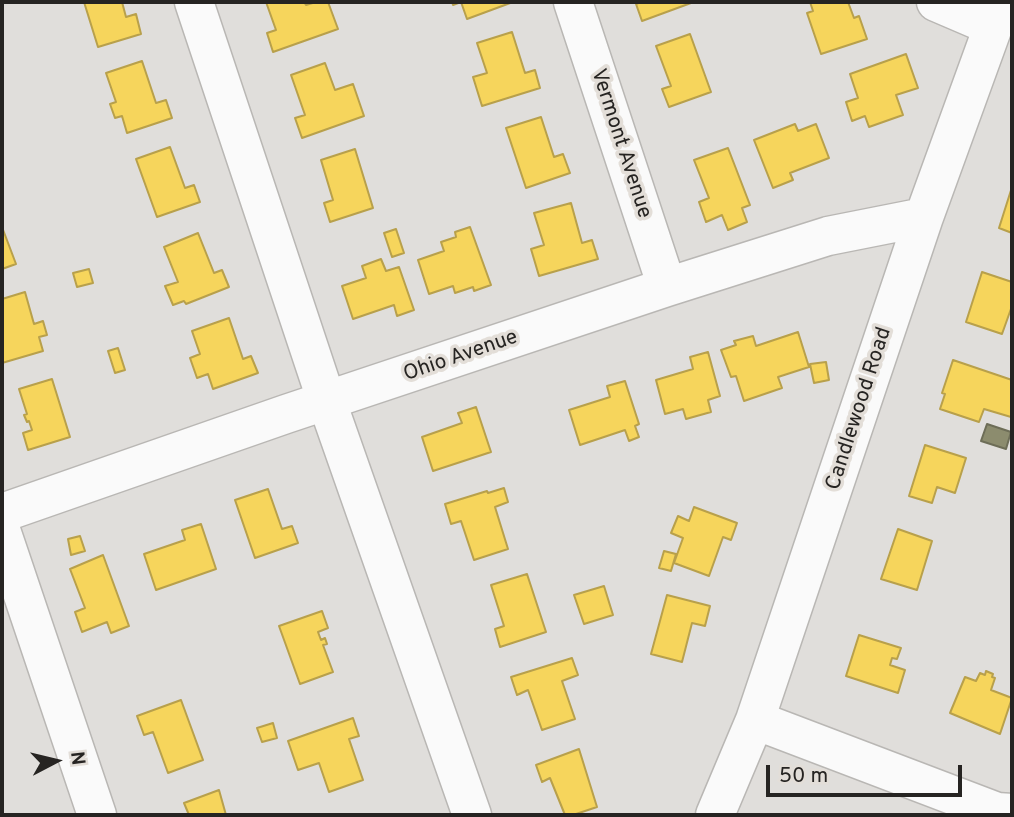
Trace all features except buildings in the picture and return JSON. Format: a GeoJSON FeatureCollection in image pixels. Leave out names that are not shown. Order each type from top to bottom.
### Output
{"type":"FeatureCollection","features":[{"type":"Feature","properties":{"kind":"street"},"geometry":{"type":"LineString","coordinates":[[194,2],[327,402],[472,815]]}},
{"type":"Feature","properties":{"kind":"street","name":"Vermont Avenue"},"geometry":{"type":"LineString","coordinates":[[573,2],[667,287]]}},
{"type":"Feature","properties":{"kind":"street"},"geometry":{"type":"LineString","coordinates":[[936,2],[997,14]]}},
{"type":"Feature","properties":{"kind":"street","name":"Candlewood Road"},"geometry":{"type":"LineString","coordinates":[[715,815],[755,720],[924,217],[997,14]]}},
{"type":"Feature","properties":{"kind":"street","name":"Ohio Avenue"},"geometry":{"type":"LineString","coordinates":[[2,513],[667,287],[828,236],[924,217]]}},
{"type":"Feature","properties":{"kind":"street"},"geometry":{"type":"LineString","coordinates":[[2,533],[97,815]]}},
{"type":"Feature","properties":{"kind":"street"},"geometry":{"type":"LineString","coordinates":[[755,720],[997,812],[1012,813]]}}]}
